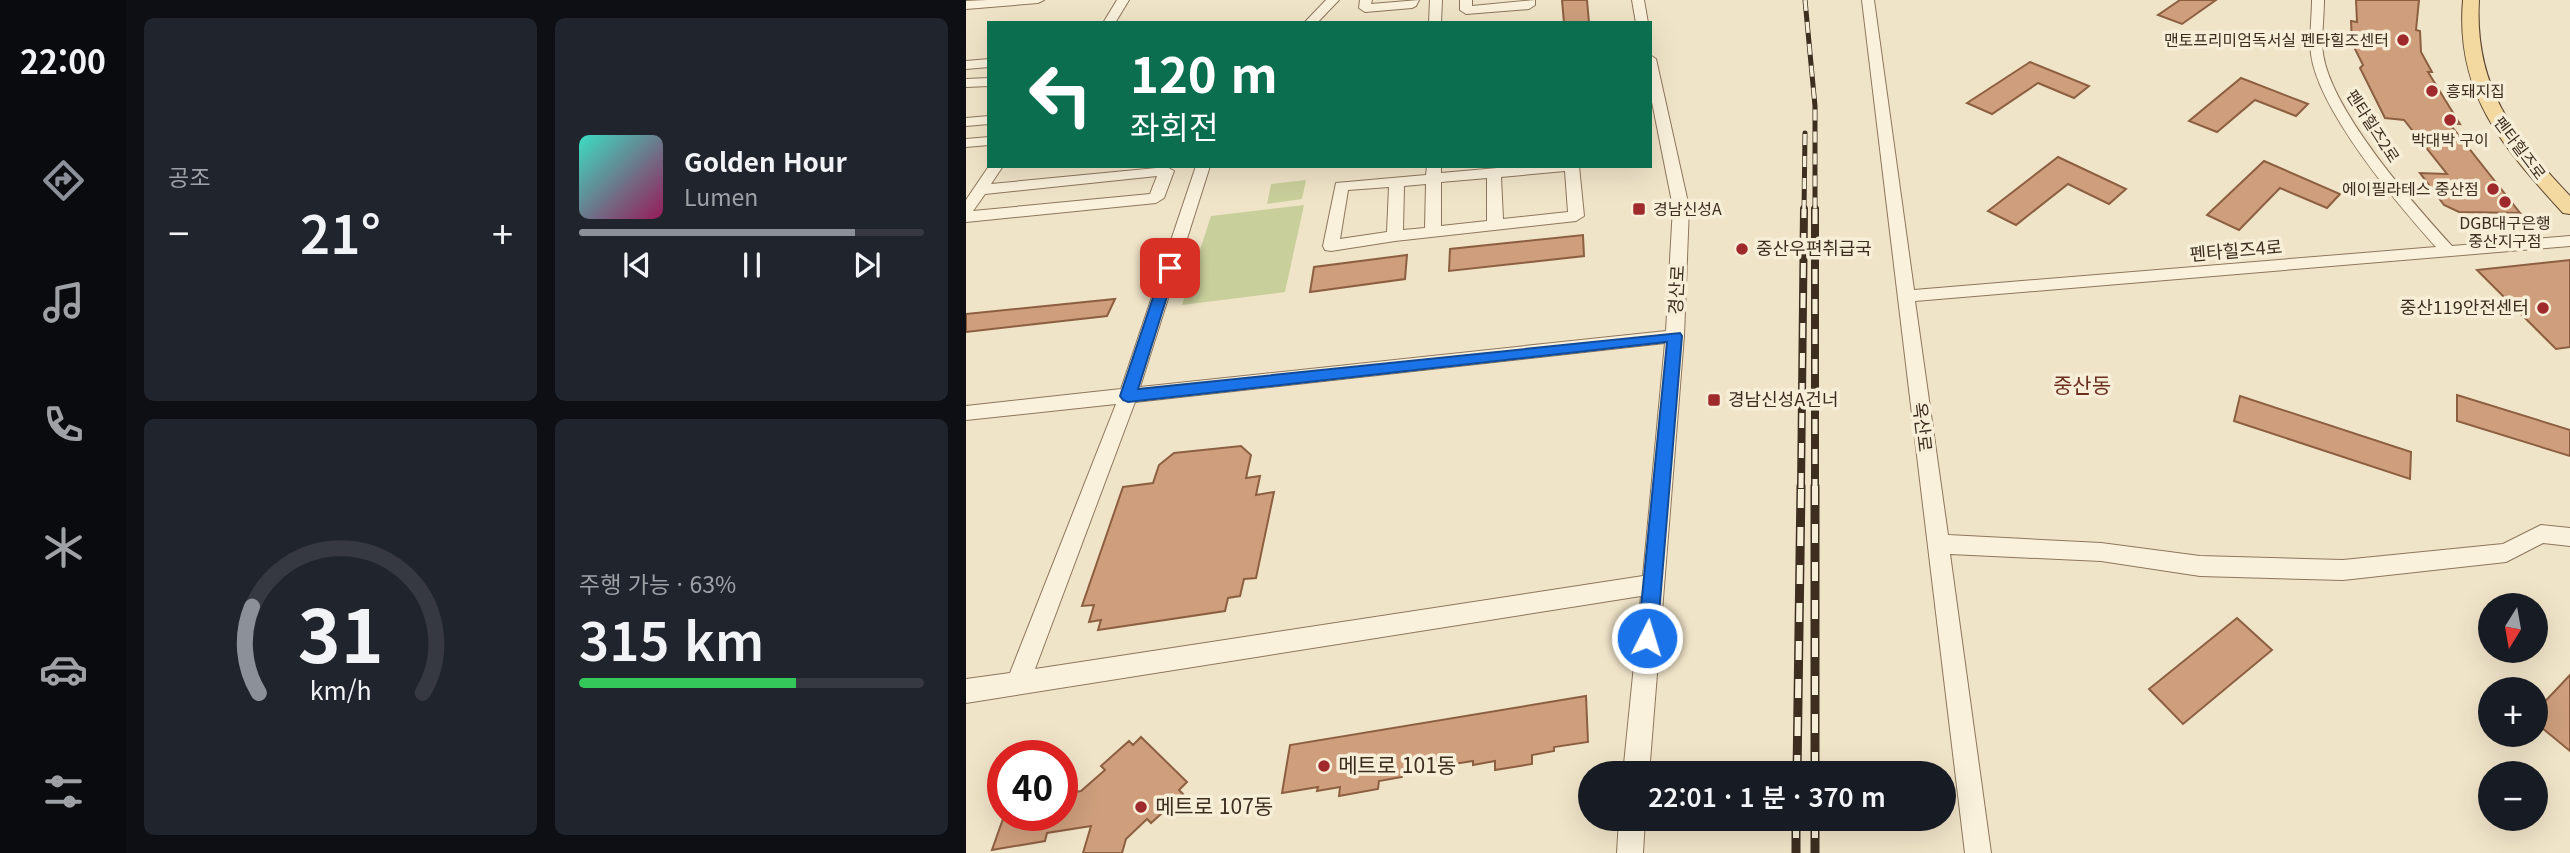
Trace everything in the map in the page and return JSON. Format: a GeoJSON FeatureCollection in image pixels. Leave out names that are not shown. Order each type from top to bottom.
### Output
{"type":"FeatureCollection","features":[{"type":"Feature","properties":{"kind":"main road","name":"펜타힐즈로"},"geometry":{"type":"LineString","coordinates":[[2471,0],[2470,42],[2487,104],[2511,142],[2570,208]]}},
{"type":"Feature","properties":{"kind":"street"},"geometry":{"type":"LineString","coordinates":[[966,5],[1038,0]]}},
{"type":"Feature","properties":{"kind":"street"},"geometry":{"type":"LineString","coordinates":[[1110,21],[1124,0]]}},
{"type":"Feature","properties":{"kind":"street"},"geometry":{"type":"LineString","coordinates":[[1312,21],[1333,0]]}},
{"type":"Feature","properties":{"kind":"street"},"geometry":{"type":"LineString","coordinates":[[1366,0],[1365,8],[1412,4],[1413,0]]}},
{"type":"Feature","properties":{"kind":"street"},"geometry":{"type":"LineString","coordinates":[[1434,21],[1436,0]]}},
{"type":"Feature","properties":{"kind":"street"},"geometry":{"type":"LineString","coordinates":[[1466,0],[1466,10],[1529,5],[1529,0]]}},
{"type":"Feature","properties":{"kind":"street"},"geometry":{"type":"LineString","coordinates":[[1637,0],[1642,21]]}},
{"type":"Feature","properties":{"kind":"street"},"geometry":{"type":"LineString","coordinates":[[1856,0],[1872,32]]}},
{"type":"Feature","properties":{"kind":"street","name":"옥산로"},"geometry":{"type":"LineString","coordinates":[[1868,0],[1978,853]]}},
{"type":"Feature","properties":{"kind":"street","name":"펜타힐즈2로"},"geometry":{"type":"LineString","coordinates":[[2318,0],[2317,55],[2336,107],[2408,207],[2449,252]]}},
{"type":"Feature","properties":{"kind":"street"},"geometry":{"type":"LineString","coordinates":[[966,65],[987,63]]}},
{"type":"Feature","properties":{"kind":"street","name":"경산로"},"geometry":{"type":"LineString","coordinates":[[1637,761],[1675,336],[1681,207],[1652,69]]}},
{"type":"Feature","properties":{"kind":"street"},"geometry":{"type":"LineString","coordinates":[[966,83],[987,82]]}},
{"type":"Feature","properties":{"kind":"street"},"geometry":{"type":"LineString","coordinates":[[966,122],[987,120]]}},
{"type":"Feature","properties":{"kind":"street"},"geometry":{"type":"LineString","coordinates":[[966,143],[987,141]]}},
{"type":"Feature","properties":{"kind":"street"},"geometry":{"type":"LineString","coordinates":[[966,211],[995,168]]}},
{"type":"Feature","properties":{"kind":"street"},"geometry":{"type":"LineString","coordinates":[[1018,683],[1128,396],[1202,168]]}},
{"type":"Feature","properties":{"kind":"street"},"geometry":{"type":"LineString","coordinates":[[1552,168],[1494,174],[1434,173],[1397,182],[1341,186],[1331,246],[1433,231],[1576,216],[1572,168]]}},
{"type":"Feature","properties":{"kind":"street"},"geometry":{"type":"LineString","coordinates":[[966,217],[1156,198],[1167,171],[980,190]]}},
{"type":"Feature","properties":{"kind":"street"},"geometry":{"type":"LineString","coordinates":[[1433,231],[1434,173]]}},
{"type":"Feature","properties":{"kind":"street"},"geometry":{"type":"LineString","coordinates":[[1494,174],[1495,224]]}},
{"type":"Feature","properties":{"kind":"street"},"geometry":{"type":"LineString","coordinates":[[1395,236],[1397,182]]}},
{"type":"Feature","properties":{"kind":"street"},"geometry":{"type":"LineString","coordinates":[[1023,211],[1038,184]]}},
{"type":"Feature","properties":{"kind":"street","name":"펜타힐즈4로"},"geometry":{"type":"LineString","coordinates":[[1905,296],[2570,241]]}},
{"type":"Feature","properties":{"kind":"street"},"geometry":{"type":"LineString","coordinates":[[966,413],[1675,336]]}},
{"type":"Feature","properties":{"kind":"street"},"geometry":{"type":"LineString","coordinates":[[1937,544],[2101,552],[2200,566],[2343,570],[2507,553],[2541,534],[2570,537]]}},
{"type":"Feature","properties":{"kind":"street"},"geometry":{"type":"LineString","coordinates":[[966,691],[1652,584]]}},
{"type":"Feature","properties":{"kind":"street"},"geometry":{"type":"LineString","coordinates":[[1630,853],[1631,831]]}},
{"type":"Feature","properties":{"kind":"green space"},"geometry":{"type":"Polygon","coordinates":[[[1306,180],[1302,199],[1267,204],[1271,184],[1306,180]]]}},
{"type":"Feature","properties":{"kind":"green space"},"geometry":{"type":"Polygon","coordinates":[[[1304,205],[1285,292],[1182,305],[1211,216],[1304,205]]]}},
{"type":"Feature","properties":{"kind":"building"},"geometry":{"type":"Polygon","coordinates":[[[1562,0],[1587,0],[1589,21],[1564,21],[1562,0]]]}},
{"type":"Feature","properties":{"kind":"building"},"geometry":{"type":"Polygon","coordinates":[[[2180,0],[2216,0],[2182,24],[2158,15],[2180,0]]]}},
{"type":"Feature","properties":{"kind":"building"},"geometry":{"type":"Polygon","coordinates":[[[2356,0],[2419,0],[2416,30],[2420,31],[2421,52],[2432,72],[2428,72],[2460,124],[2449,123],[2520,213],[2459,212],[2444,205],[2420,173],[2447,174],[2404,120],[2385,118],[2360,68],[2363,65],[2352,43],[2351,21],[2357,22],[2356,0]]]}},
{"type":"Feature","properties":{"kind":"building"},"geometry":{"type":"Polygon","coordinates":[[[2030,62],[2089,86],[2074,98],[2038,83],[1992,114],[1967,103],[2030,62]]]}},
{"type":"Feature","properties":{"kind":"building"},"geometry":{"type":"Polygon","coordinates":[[[2241,78],[2308,104],[2296,116],[2255,100],[2217,132],[2189,121],[2241,78]]]}},
{"type":"Feature","properties":{"kind":"building"},"geometry":{"type":"Polygon","coordinates":[[[2058,157],[2126,189],[2109,204],[2068,184],[2016,225],[1988,211],[2058,157]]]}},
{"type":"Feature","properties":{"kind":"building"},"geometry":{"type":"Polygon","coordinates":[[[2264,161],[2340,194],[2327,208],[2280,188],[2239,230],[2207,215],[2264,161]]]}},
{"type":"Feature","properties":{"kind":"building"},"geometry":{"type":"Polygon","coordinates":[[[1583,235],[1584,256],[1449,271],[1450,249],[1583,235]]]}},
{"type":"Feature","properties":{"kind":"building"},"geometry":{"type":"Polygon","coordinates":[[[1407,255],[1405,279],[1310,292],[1314,267],[1407,255]]]}},
{"type":"Feature","properties":{"kind":"building","name":"중산119안전센터"},"geometry":{"type":"Polygon","coordinates":[[[2570,260],[2570,347],[2556,349],[2477,270],[2570,260]]]}},
{"type":"Feature","properties":{"kind":"building"},"geometry":{"type":"Polygon","coordinates":[[[1115,299],[1107,316],[966,332],[966,314],[1115,299]]]}},
{"type":"Feature","properties":{"kind":"building"},"geometry":{"type":"Polygon","coordinates":[[[2457,395],[2570,430],[2570,456],[2457,421],[2457,395]]]}},
{"type":"Feature","properties":{"kind":"building"},"geometry":{"type":"Polygon","coordinates":[[[2240,396],[2411,452],[2410,479],[2234,421],[2240,396]]]}},
{"type":"Feature","properties":{"kind":"building"},"geometry":{"type":"Polygon","coordinates":[[[1241,446],[1251,455],[1246,478],[1260,476],[1256,495],[1274,492],[1256,578],[1244,579],[1240,596],[1228,598],[1225,611],[1098,630],[1101,620],[1089,622],[1094,605],[1082,606],[1123,487],[1153,483],[1159,465],[1174,453],[1241,446]]]}},
{"type":"Feature","properties":{"kind":"building"},"geometry":{"type":"Polygon","coordinates":[[[2237,618],[2272,650],[2183,724],[2149,689],[2237,618]]]}},
{"type":"Feature","properties":{"kind":"building"},"geometry":{"type":"Polygon","coordinates":[[[2570,675],[2570,751],[2548,733],[2548,698],[2570,675]]]}},
{"type":"Feature","properties":{"kind":"building"},"geometry":{"type":"Polygon","coordinates":[[[1586,696],[1588,742],[1554,747],[1554,751],[1532,755],[1532,764],[1495,770],[1495,761],[1473,765],[1473,761],[1402,772],[1402,777],[1379,781],[1378,789],[1339,796],[1340,787],[1317,791],[1318,787],[1282,793],[1290,745],[1586,696]]]}},
{"type":"Feature","properties":{"kind":"building"},"geometry":{"type":"Polygon","coordinates":[[[1141,737],[1187,782],[1179,790],[1183,794],[1151,823],[1147,819],[1126,839],[1122,853],[1083,853],[1091,826],[1078,828],[1078,791],[1105,770],[1101,766],[1129,741],[1133,745],[1141,737]]]}},
{"type":"Feature","properties":{"kind":"building"},"geometry":{"type":"Polygon","coordinates":[[[999,831],[1060,831],[1047,833],[1045,841],[992,850],[999,831]]]}},
{"type":"Feature","properties":{"kind":"railway"},"geometry":{"type":"LineString","coordinates":[[1805,0],[1815,106],[1815,761]]}},
{"type":"Feature","properties":{"kind":"railway"},"geometry":{"type":"LineString","coordinates":[[1804,211],[1805,133]]}},
{"type":"Feature","properties":{"kind":"railway"},"geometry":{"type":"LineString","coordinates":[[1801,488],[1804,209]]}},
{"type":"Feature","properties":{"kind":"railway"},"geometry":{"type":"LineString","coordinates":[[1797,761],[1801,486]]}},
{"type":"Feature","properties":{"kind":"railway"},"geometry":{"type":"LineString","coordinates":[[1796,831],[1796,853]]}},
{"type":"Feature","properties":{"kind":"railway"},"geometry":{"type":"LineString","coordinates":[[1815,831],[1815,853]]}},
{"type":"Feature","properties":{"kind":"place","name":"맨토프리미엄독서실 펜타힐즈센터"},"geometry":{"type":"Point","coordinates":[2403,40]}},
{"type":"Feature","properties":{"kind":"place","name":"흥돼지집"},"geometry":{"type":"Point","coordinates":[2432,91]}},
{"type":"Feature","properties":{"kind":"place","name":"박대박 구이"},"geometry":{"type":"Point","coordinates":[2450,120]}},
{"type":"Feature","properties":{"kind":"place","name":"에이필라테스 중산점"},"geometry":{"type":"Point","coordinates":[2493,189]}},
{"type":"Feature","properties":{"kind":"place","name":"DGB대구은행 중산지구점"},"geometry":{"type":"Point","coordinates":[2505,202]}},
{"type":"Feature","properties":{"kind":"place","name":"경남신성A"},"geometry":{"type":"Point","coordinates":[1639,209]}},
{"type":"Feature","properties":{"kind":"place","name":"중산우편취급국"},"geometry":{"type":"Point","coordinates":[1742,249]}},
{"type":"Feature","properties":{"kind":"place","name":"중산119안전센터"},"geometry":{"type":"Point","coordinates":[2543,308]}},
{"type":"Feature","properties":{"kind":"place","name":"경남신성A건너"},"geometry":{"type":"Point","coordinates":[1714,400]}},
{"type":"Feature","properties":{"kind":"place","name":"메트로 101동"},"geometry":{"type":"Point","coordinates":[1324,766]}},
{"type":"Feature","properties":{"kind":"place","name":"메트로 107동"},"geometry":{"type":"Point","coordinates":[1141,807]}},
{"type":"Feature","properties":{"kind":"district","name":"중산동"},"geometry":{"type":"Point","coordinates":[2082,386]}},
{"type":"Feature","properties":{"kind":"route"},"geometry":{"type":"LineString","coordinates":[[1170,268],[1128,396],[1675,336],[1647,638]]}}]}
